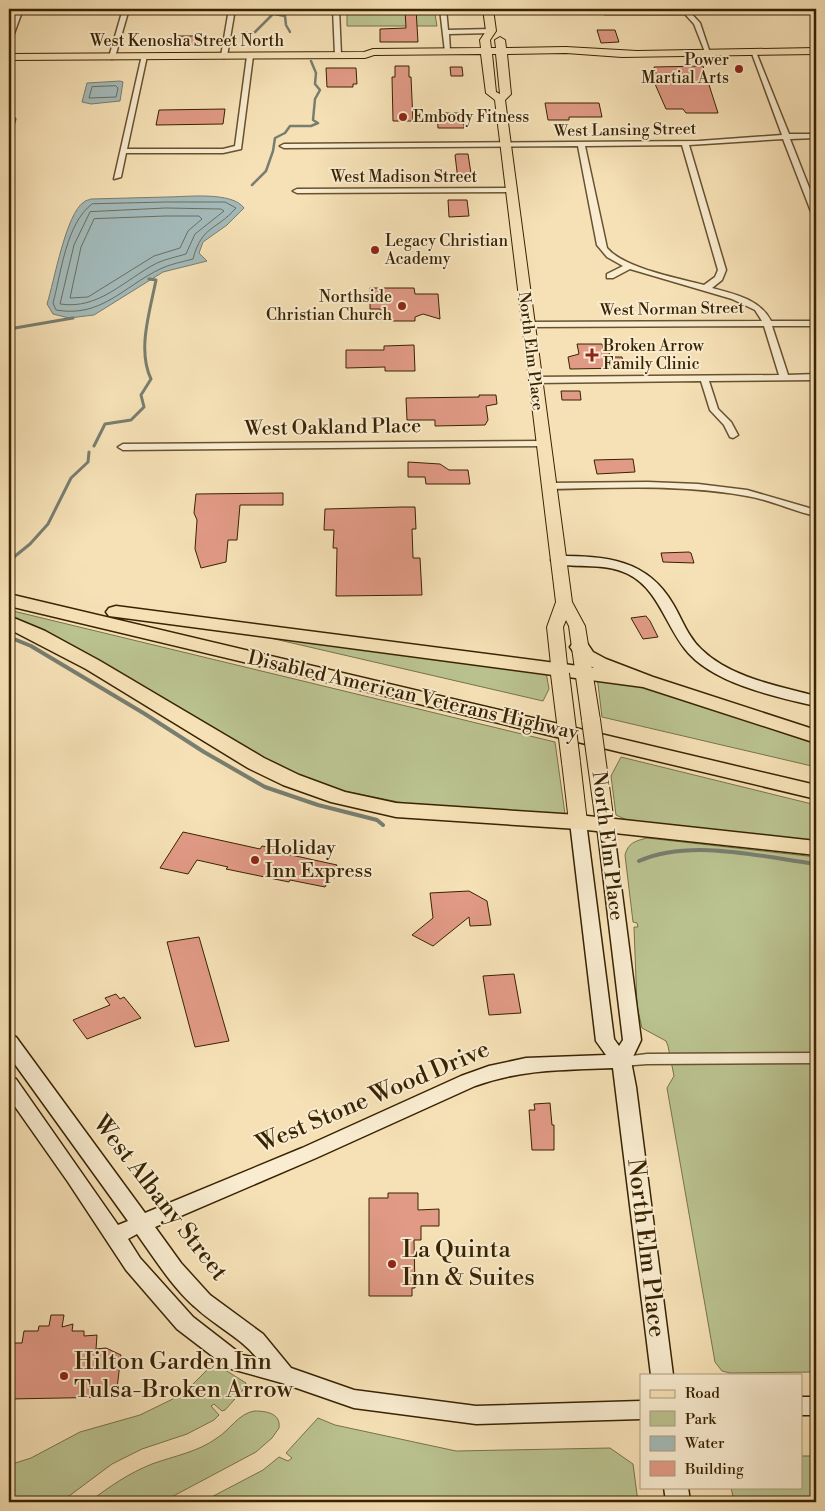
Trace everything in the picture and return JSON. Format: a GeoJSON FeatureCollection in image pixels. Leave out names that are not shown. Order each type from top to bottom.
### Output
{"type":"FeatureCollection","features":[{"type":"Feature","properties":{"kind":"highway","name":"Disabled American Veterans Highway"},"geometry":{"type":"LineString","coordinates":[[9,587],[816,778]]}},
{"type":"Feature","properties":{"kind":"highway","name":"Disabled American Veterans Highway"},"geometry":{"type":"LineString","coordinates":[[9,600],[816,792]]}},
{"type":"Feature","properties":{"kind":"highway"},"geometry":{"type":"LineString","coordinates":[[116,612],[560,672],[646,681]]}},
{"type":"Feature","properties":{"kind":"highway"},"geometry":{"type":"LineString","coordinates":[[9,622],[38,635],[93,665],[256,763],[314,789],[339,797],[396,810],[458,816],[577,812],[605,824],[816,848]]}},
{"type":"Feature","properties":{"kind":"highway"},"geometry":{"type":"LineString","coordinates":[[580,647],[582,652],[591,660],[646,681],[816,737]]}},
{"type":"Feature","properties":{"kind":"main road","name":"North Elm Place"},"geometry":{"type":"LineString","coordinates":[[488,9],[490,32],[485,40],[486,54],[492,93],[500,99],[564,602],[577,626],[605,824],[632,1040],[621,1061]]}},
{"type":"Feature","properties":{"kind":"main road","name":"North Elm Place"},"geometry":{"type":"LineString","coordinates":[[490,32],[501,40],[506,94],[500,99]]}},
{"type":"Feature","properties":{"kind":"main road","name":"West Kenosha Street North"},"geometry":{"type":"LineString","coordinates":[[9,57],[365,55],[374,52],[447,51],[486,54]]}},
{"type":"Feature","properties":{"kind":"main road","name":"West Kenosha Street North"},"geometry":{"type":"LineString","coordinates":[[365,55],[372,58],[486,54],[816,51]]}},
{"type":"Feature","properties":{"kind":"main road"},"geometry":{"type":"LineString","coordinates":[[558,560],[589,560],[613,564],[645,578],[664,602],[687,643],[705,660],[734,676],[816,701]]}},
{"type":"Feature","properties":{"kind":"main road","name":"North Elm Place"},"geometry":{"type":"LineString","coordinates":[[564,602],[555,627],[605,1041],[621,1061],[662,1374]]}},
{"type":"Feature","properties":{"kind":"main road","name":"West Albany Street"},"geometry":{"type":"LineString","coordinates":[[9,1042],[174,1269],[202,1301],[255,1340],[283,1374]]}},
{"type":"Feature","properties":{"kind":"main road","name":"West Stone Wood Drive"},"geometry":{"type":"LineString","coordinates":[[115,1236],[478,1078],[526,1065],[621,1061]]}},
{"type":"Feature","properties":{"kind":"main road"},"geometry":{"type":"LineString","coordinates":[[9,1084],[133,1264],[185,1324],[236,1362],[283,1374],[354,1399],[476,1415],[640,1410]]}},
{"type":"Feature","properties":{"kind":"main road"},"geometry":{"type":"LineString","coordinates":[[802,1406],[816,1406]]}},
{"type":"Feature","properties":{"kind":"main road"},"geometry":{"type":"LineString","coordinates":[[676,1488],[678,1502]]}},
{"type":"Feature","properties":{"kind":"street"},"geometry":{"type":"LineString","coordinates":[[9,39],[20,9]]}},
{"type":"Feature","properties":{"kind":"street"},"geometry":{"type":"LineString","coordinates":[[112,57],[126,9]]}},
{"type":"Feature","properties":{"kind":"street"},"geometry":{"type":"LineString","coordinates":[[224,56],[232,9]]}},
{"type":"Feature","properties":{"kind":"street"},"geometry":{"type":"LineString","coordinates":[[336,9],[338,55]]}},
{"type":"Feature","properties":{"kind":"street"},"geometry":{"type":"LineString","coordinates":[[443,9],[447,51]]}},
{"type":"Feature","properties":{"kind":"street"},"geometry":{"type":"LineString","coordinates":[[605,12],[685,10],[697,23],[708,52]]}},
{"type":"Feature","properties":{"kind":"street"},"geometry":{"type":"LineString","coordinates":[[445,32],[490,32]]}},
{"type":"Feature","properties":{"kind":"street"},"geometry":{"type":"LineString","coordinates":[[753,52],[816,214]]}},
{"type":"Feature","properties":{"kind":"street"},"geometry":{"type":"LineString","coordinates":[[117,177],[144,56]]}},
{"type":"Feature","properties":{"kind":"street"},"geometry":{"type":"LineString","coordinates":[[123,152],[223,150],[238,147],[250,56]]}},
{"type":"Feature","properties":{"kind":"street"},"geometry":{"type":"LineString","coordinates":[[9,116],[11,119],[9,126]]}},
{"type":"Feature","properties":{"kind":"street","name":"West Lansing Street"},"geometry":{"type":"LineString","coordinates":[[284,146],[685,143],[787,136],[816,136]]}},
{"type":"Feature","properties":{"kind":"street"},"geometry":{"type":"LineString","coordinates":[[685,143],[722,270],[718,278],[706,288]]}},
{"type":"Feature","properties":{"kind":"street"},"geometry":{"type":"LineString","coordinates":[[581,144],[601,245],[610,256],[630,266],[706,288],[752,304],[762,312],[767,323],[784,378]]}},
{"type":"Feature","properties":{"kind":"street","name":"West Madison Street"},"geometry":{"type":"LineString","coordinates":[[297,191],[511,190]]}},
{"type":"Feature","properties":{"kind":"street"},"geometry":{"type":"LineString","coordinates":[[610,276],[630,266]]}},
{"type":"Feature","properties":{"kind":"street","name":"West Norman Street"},"geometry":{"type":"LineString","coordinates":[[528,325],[816,323]]}},
{"type":"Feature","properties":{"kind":"street"},"geometry":{"type":"LineString","coordinates":[[535,380],[816,377]]}},
{"type":"Feature","properties":{"kind":"street"},"geometry":{"type":"LineString","coordinates":[[704,378],[714,410],[728,424],[733,435]]}},
{"type":"Feature","properties":{"kind":"street","name":"West Oakland Place"},"geometry":{"type":"LineString","coordinates":[[123,446],[544,444]]}},
{"type":"Feature","properties":{"kind":"street"},"geometry":{"type":"LineString","coordinates":[[549,486],[666,486],[718,489],[759,496],[816,513]]}},
{"type":"Feature","properties":{"kind":"street","name":"West Stone Wood Drive"},"geometry":{"type":"LineString","coordinates":[[621,1061],[647,1059],[816,1058]]}},
{"type":"Feature","properties":{"kind":"green space"},"geometry":{"type":"Polygon","coordinates":[[[347,14],[435,14],[437,26],[347,26],[347,14]]]}},
{"type":"Feature","properties":{"kind":"green space"},"geometry":{"type":"Polygon","coordinates":[[[9,610],[555,742],[565,814],[423,807],[340,790],[297,775],[251,752],[63,643],[9,618],[9,610]]]}},
{"type":"Feature","properties":{"kind":"green space"},"geometry":{"type":"Polygon","coordinates":[[[253,634],[546,672],[549,689],[543,701],[253,634]]]}},
{"type":"Feature","properties":{"kind":"green space"},"geometry":{"type":"Polygon","coordinates":[[[597,676],[636,684],[816,744],[816,767],[602,717],[597,676]]]}},
{"type":"Feature","properties":{"kind":"green space"},"geometry":{"type":"Polygon","coordinates":[[[621,757],[816,805],[816,843],[627,820],[616,815],[611,776],[621,757]]]}},
{"type":"Feature","properties":{"kind":"green space"},"geometry":{"type":"Polygon","coordinates":[[[647,838],[816,857],[816,1372],[730,1373],[722,1371],[715,1362],[667,1088],[674,1076],[668,1046],[666,1041],[642,1028],[637,1006],[634,927],[638,927],[637,923],[633,922],[625,855],[633,843],[647,838]]]}},
{"type":"Feature","properties":{"kind":"green space"},"geometry":{"type":"Polygon","coordinates":[[[214,1363],[246,1383],[243,1390],[225,1410],[222,1411],[214,1404],[211,1406],[219,1415],[214,1420],[187,1434],[142,1449],[112,1464],[61,1502],[9,1502],[9,1465],[31,1458],[80,1432],[140,1415],[183,1394],[214,1363]]]}},
{"type":"Feature","properties":{"kind":"green space"},"geometry":{"type":"Polygon","coordinates":[[[254,1411],[272,1414],[278,1419],[279,1423],[279,1428],[272,1438],[256,1452],[162,1502],[89,1502],[135,1472],[210,1443],[222,1435],[243,1415],[254,1411]]]}},
{"type":"Feature","properties":{"kind":"green space"},"geometry":{"type":"Polygon","coordinates":[[[318,1418],[335,1425],[456,1451],[610,1448],[633,1464],[638,1502],[202,1502],[263,1470],[279,1457],[288,1461],[292,1458],[286,1453],[318,1418]]]}},
{"type":"Feature","properties":{"kind":"green space"},"geometry":{"type":"Polygon","coordinates":[[[802,1456],[816,1456],[816,1502],[734,1502],[731,1488],[802,1488],[802,1456]]]}},
{"type":"Feature","properties":{"kind":"water"},"geometry":{"type":"Polygon","coordinates":[[[123,82],[120,101],[91,104],[82,102],[87,83],[123,82]]]}},
{"type":"Feature","properties":{"kind":"water"},"geometry":{"type":"Polygon","coordinates":[[[196,196],[230,199],[244,208],[227,225],[203,242],[199,253],[207,261],[163,272],[94,315],[69,318],[53,314],[47,304],[61,249],[72,219],[85,201],[91,199],[196,196]]]}},
{"type":"Feature","properties":{"kind":"building"},"geometry":{"type":"Polygon","coordinates":[[[405,9],[416,9],[418,42],[380,42],[380,29],[406,28],[405,9]]]}},
{"type":"Feature","properties":{"kind":"building"},"geometry":{"type":"Polygon","coordinates":[[[597,30],[615,30],[619,42],[601,43],[597,30]]]}},
{"type":"Feature","properties":{"kind":"building"},"geometry":{"type":"Polygon","coordinates":[[[178,36],[199,36],[197,44],[176,45],[178,36]]]}},
{"type":"Feature","properties":{"kind":"building"},"geometry":{"type":"Polygon","coordinates":[[[395,66],[409,66],[413,121],[393,121],[392,77],[395,77],[395,66]]]}},
{"type":"Feature","properties":{"kind":"building"},"geometry":{"type":"Polygon","coordinates":[[[703,66],[718,113],[686,113],[683,109],[666,109],[655,84],[659,84],[654,67],[703,66]]]}},
{"type":"Feature","properties":{"kind":"building"},"geometry":{"type":"Polygon","coordinates":[[[450,67],[462,67],[463,76],[451,76],[450,67]]]}},
{"type":"Feature","properties":{"kind":"building"},"geometry":{"type":"Polygon","coordinates":[[[326,68],[356,68],[357,84],[353,84],[353,87],[327,87],[326,68]]]}},
{"type":"Feature","properties":{"kind":"building"},"geometry":{"type":"Polygon","coordinates":[[[545,103],[599,103],[602,117],[569,117],[569,120],[548,120],[545,103]]]}},
{"type":"Feature","properties":{"kind":"building"},"geometry":{"type":"Polygon","coordinates":[[[225,109],[223,124],[156,125],[159,110],[225,109]]]}},
{"type":"Feature","properties":{"kind":"building"},"geometry":{"type":"Polygon","coordinates":[[[437,113],[463,113],[464,128],[438,128],[437,113]]]}},
{"type":"Feature","properties":{"kind":"building"},"geometry":{"type":"Polygon","coordinates":[[[468,154],[472,180],[458,180],[455,155],[468,154]]]}},
{"type":"Feature","properties":{"kind":"building"},"geometry":{"type":"Polygon","coordinates":[[[448,200],[467,200],[469,216],[449,217],[448,200]]]}},
{"type":"Feature","properties":{"kind":"building","name":"Northside Christian Church"},"geometry":{"type":"Polygon","coordinates":[[[370,288],[414,288],[415,294],[438,294],[440,319],[423,314],[415,317],[415,321],[380,321],[380,309],[370,309],[370,288]]]}},
{"type":"Feature","properties":{"kind":"building","name":"Broken Arrow Family Clinic"},"geometry":{"type":"Polygon","coordinates":[[[577,344],[602,344],[604,352],[609,352],[610,357],[622,357],[624,368],[570,369],[568,357],[579,354],[577,344]]]}},
{"type":"Feature","properties":{"kind":"building"},"geometry":{"type":"Polygon","coordinates":[[[414,345],[415,371],[385,371],[385,367],[346,368],[346,350],[384,350],[384,346],[414,345]]]}},
{"type":"Feature","properties":{"kind":"building"},"geometry":{"type":"Polygon","coordinates":[[[561,391],[580,391],[581,400],[562,400],[561,391]]]}},
{"type":"Feature","properties":{"kind":"building"},"geometry":{"type":"Polygon","coordinates":[[[479,395],[496,395],[497,404],[486,406],[488,420],[485,425],[435,426],[435,420],[407,420],[406,398],[479,397],[479,395]]]}},
{"type":"Feature","properties":{"kind":"building"},"geometry":{"type":"Polygon","coordinates":[[[633,459],[635,472],[597,474],[594,460],[633,459]]]}},
{"type":"Feature","properties":{"kind":"building"},"geometry":{"type":"Polygon","coordinates":[[[408,462],[440,464],[449,470],[468,470],[470,484],[426,484],[425,477],[408,477],[408,462]]]}},
{"type":"Feature","properties":{"kind":"building"},"geometry":{"type":"Polygon","coordinates":[[[283,493],[283,505],[240,505],[237,540],[228,540],[226,562],[201,568],[195,549],[197,520],[194,513],[196,494],[283,493]]]}},
{"type":"Feature","properties":{"kind":"building"},"geometry":{"type":"Polygon","coordinates":[[[415,507],[416,529],[412,529],[413,558],[420,558],[422,595],[336,596],[337,548],[333,548],[334,530],[324,530],[325,509],[415,507]]]}},
{"type":"Feature","properties":{"kind":"building"},"geometry":{"type":"Polygon","coordinates":[[[689,552],[694,563],[663,562],[661,553],[689,552]]]}},
{"type":"Feature","properties":{"kind":"building"},"geometry":{"type":"Polygon","coordinates":[[[646,616],[658,637],[643,639],[631,618],[646,616]]]}},
{"type":"Feature","properties":{"kind":"building","name":"Holiday Inn Express"},"geometry":{"type":"Polygon","coordinates":[[[183,832],[260,849],[262,846],[284,850],[282,853],[337,865],[336,867],[341,868],[335,878],[330,877],[325,887],[290,880],[289,882],[226,869],[228,867],[197,860],[188,874],[160,868],[183,832]]]}},
{"type":"Feature","properties":{"kind":"building"},"geometry":{"type":"Polygon","coordinates":[[[469,891],[487,901],[491,925],[470,926],[469,917],[433,946],[412,935],[433,918],[430,893],[469,891]]]}},
{"type":"Feature","properties":{"kind":"building"},"geometry":{"type":"Polygon","coordinates":[[[199,937],[229,1041],[195,1047],[167,942],[199,937]]]}},
{"type":"Feature","properties":{"kind":"building"},"geometry":{"type":"Polygon","coordinates":[[[514,974],[521,1013],[489,1015],[483,976],[514,974]]]}},
{"type":"Feature","properties":{"kind":"building"},"geometry":{"type":"Polygon","coordinates":[[[116,994],[120,999],[124,997],[141,1018],[87,1039],[73,1020],[110,1005],[105,998],[116,994]]]}},
{"type":"Feature","properties":{"kind":"building"},"geometry":{"type":"Polygon","coordinates":[[[550,1103],[552,1125],[554,1125],[554,1150],[532,1150],[529,1110],[535,1110],[534,1104],[550,1103]]]}},
{"type":"Feature","properties":{"kind":"building","name":"La Quinta Inn & Suites"},"geometry":{"type":"Polygon","coordinates":[[[388,1193],[418,1193],[418,1210],[439,1209],[439,1226],[421,1226],[421,1240],[414,1240],[415,1288],[412,1288],[412,1296],[369,1296],[369,1198],[388,1198],[388,1193]]]}},
{"type":"Feature","properties":{"kind":"building","name":"Hilton Garden Inn Tulsa-Broken Arrow"},"geometry":{"type":"Polygon","coordinates":[[[51,1315],[64,1315],[62,1327],[73,1324],[72,1331],[84,1331],[84,1336],[97,1335],[96,1349],[106,1348],[121,1355],[116,1397],[9,1399],[9,1343],[22,1343],[24,1331],[38,1331],[39,1326],[49,1326],[51,1315]]]}},
{"type":"Feature","properties":{"kind":"waterway"},"geometry":{"type":"LineString","coordinates":[[277,9],[271,10],[269,13],[285,16],[286,25],[290,32]]}},
{"type":"Feature","properties":{"kind":"waterway"},"geometry":{"type":"LineString","coordinates":[[240,33],[255,32],[272,15]]}},
{"type":"Feature","properties":{"kind":"waterway"},"geometry":{"type":"LineString","coordinates":[[252,185],[266,171],[275,138],[285,133],[290,126],[311,126],[318,123],[313,120],[315,99],[320,90],[315,84],[316,73],[311,61]]}},
{"type":"Feature","properties":{"kind":"waterway"},"geometry":{"type":"LineString","coordinates":[[94,446],[105,424],[131,420],[144,407],[141,395],[151,379],[145,356],[146,330],[156,280],[149,279]]}},
{"type":"Feature","properties":{"kind":"waterway"},"geometry":{"type":"LineString","coordinates":[[9,329],[73,318]]}},
{"type":"Feature","properties":{"kind":"waterway"},"geometry":{"type":"LineString","coordinates":[[9,561],[30,544],[48,524],[71,478],[88,462],[89,452]]}},
{"type":"Feature","properties":{"kind":"waterway"},"geometry":{"type":"LineString","coordinates":[[9,637],[31,646],[145,714],[204,752],[265,787],[318,805],[377,820],[383,825]]}},
{"type":"Feature","properties":{"kind":"waterway"},"geometry":{"type":"LineString","coordinates":[[639,861],[659,854],[704,850],[727,851],[816,864]]}},
{"type":"Feature","properties":{"kind":"place","name":"Power Martial Arts"},"geometry":{"type":"Point","coordinates":[739,69]}},
{"type":"Feature","properties":{"kind":"place","name":"Embody Fitness"},"geometry":{"type":"Point","coordinates":[403,117]}},
{"type":"Feature","properties":{"kind":"place","name":"Legacy Christian Academy"},"geometry":{"type":"Point","coordinates":[375,250]}},
{"type":"Feature","properties":{"kind":"place","name":"Northside Christian Church"},"geometry":{"type":"Point","coordinates":[402,306]}},
{"type":"Feature","properties":{"kind":"place","name":"Broken Arrow Family Clinic"},"geometry":{"type":"Point","coordinates":[592,355]}},
{"type":"Feature","properties":{"kind":"place","name":"Holiday Inn Express"},"geometry":{"type":"Point","coordinates":[255,860]}},
{"type":"Feature","properties":{"kind":"place","name":"La Quinta Inn & Suites"},"geometry":{"type":"Point","coordinates":[392,1264]}},
{"type":"Feature","properties":{"kind":"place","name":"Hilton Garden Inn Tulsa-Broken Arrow"},"geometry":{"type":"Point","coordinates":[64,1376]}}]}
